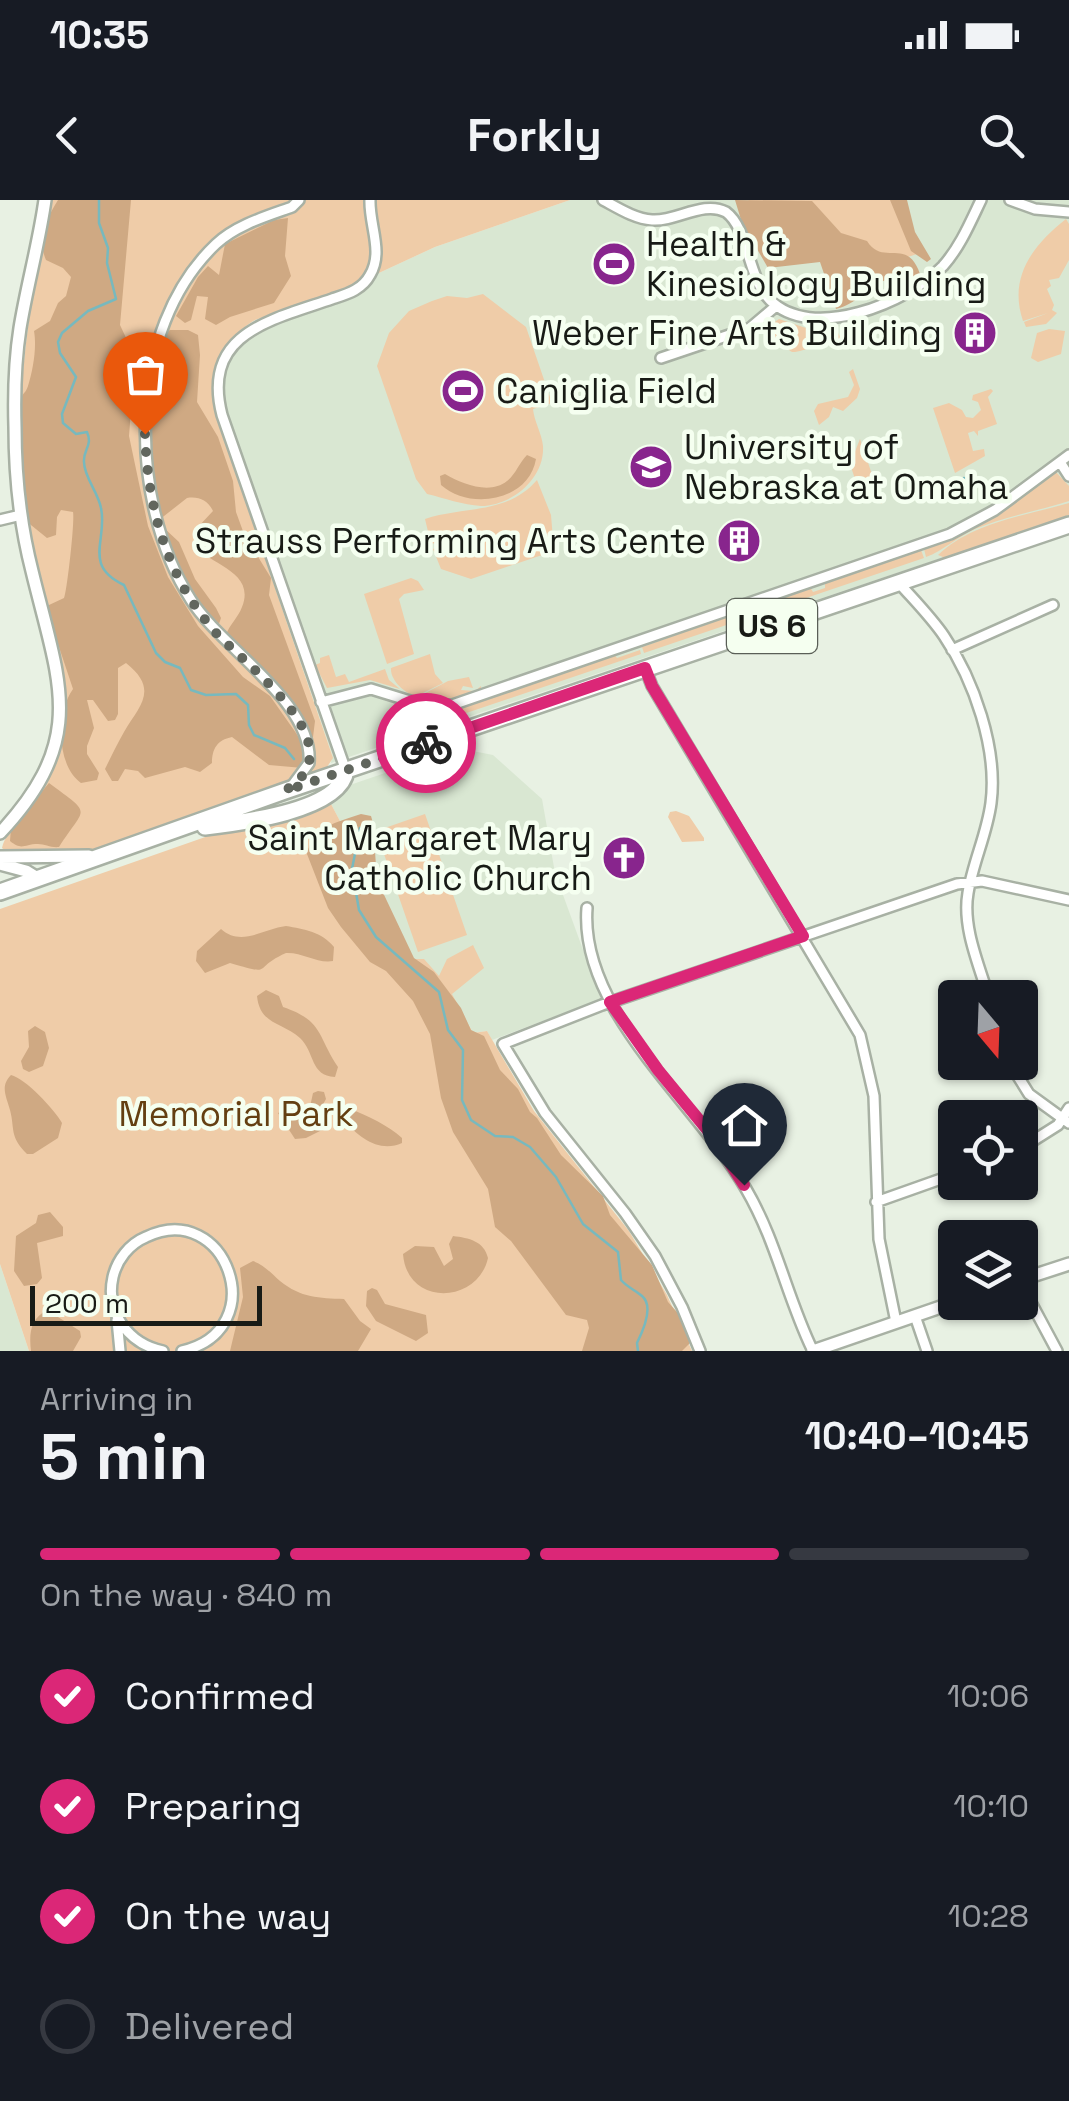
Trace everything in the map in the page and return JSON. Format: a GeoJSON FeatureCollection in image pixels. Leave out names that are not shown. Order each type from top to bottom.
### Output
{"type":"FeatureCollection","features":[{"type":"Feature","properties":{"kind":"highway","name":"US 6"},"geometry":{"type":"LineString","coordinates":[[0,892],[1069,525]]}},
{"type":"Feature","properties":{"kind":"highway"},"geometry":{"type":"LineString","coordinates":[[176,830],[260,819],[314,802],[336,790],[346,771]]}},
{"type":"Feature","properties":{"kind":"street"},"geometry":{"type":"LineString","coordinates":[[37,200],[38,236]]}},
{"type":"Feature","properties":{"kind":"street"},"geometry":{"type":"LineString","coordinates":[[0,833],[27,804],[44,776],[57,740],[61,711],[58,674],[21,515],[10,395],[45,200]]}},
{"type":"Feature","properties":{"kind":"street"},"geometry":{"type":"LineString","coordinates":[[285,791],[298,782],[309,763],[306,738],[275,691],[215,631],[183,586],[154,510],[145,434],[155,355],[191,273],[228,235],[292,207],[299,200]]}},
{"type":"Feature","properties":{"kind":"street"},"geometry":{"type":"LineString","coordinates":[[346,771],[217,393],[218,374],[230,348],[254,328],[348,294],[368,279],[376,254],[370,200]]}},
{"type":"Feature","properties":{"kind":"street"},"geometry":{"type":"LineString","coordinates":[[602,200],[656,221],[706,207],[725,211],[737,228],[757,283],[776,306],[799,318],[823,320],[909,292],[932,276],[950,258],[981,200]]}},
{"type":"Feature","properties":{"kind":"street"},"geometry":{"type":"LineString","coordinates":[[1010,200],[1035,210],[1069,212]]}},
{"type":"Feature","properties":{"kind":"street"},"geometry":{"type":"LineString","coordinates":[[661,358],[750,328],[776,306]]}},
{"type":"Feature","properties":{"kind":"street"},"geometry":{"type":"LineString","coordinates":[[321,702],[370,689],[423,705],[452,705],[941,538],[995,510],[1069,455]]}},
{"type":"Feature","properties":{"kind":"street"},"geometry":{"type":"LineString","coordinates":[[1060,462],[1069,476]]}},
{"type":"Feature","properties":{"kind":"street"},"geometry":{"type":"LineString","coordinates":[[0,520],[21,515]]}},
{"type":"Feature","properties":{"kind":"street"},"geometry":{"type":"LineString","coordinates":[[899,583],[934,622],[952,650],[977,708],[991,776],[988,824],[971,882],[968,917],[984,980]]}},
{"type":"Feature","properties":{"kind":"street"},"geometry":{"type":"LineString","coordinates":[[952,650],[1053,605]]}},
{"type":"Feature","properties":{"kind":"street"},"geometry":{"type":"LineString","coordinates":[[645,668],[652,686],[852,1016],[868,1057],[874,1096],[876,1202],[883,1268],[896,1322]]}},
{"type":"Feature","properties":{"kind":"street"},"geometry":{"type":"LineString","coordinates":[[0,860],[108,854]]}},
{"type":"Feature","properties":{"kind":"street"},"geometry":{"type":"LineString","coordinates":[[0,860],[39,879]]}},
{"type":"Feature","properties":{"kind":"street"},"geometry":{"type":"LineString","coordinates":[[700,1351],[654,1256],[625,1213],[545,1113],[502,1044],[610,1002],[971,882],[1008,885],[1069,900]]}},
{"type":"Feature","properties":{"kind":"street"},"geometry":{"type":"LineString","coordinates":[[587,908],[588,938],[610,1002],[658,1070],[714,1138],[744,1185],[774,1242],[813,1351],[938,1308]]}},
{"type":"Feature","properties":{"kind":"street"},"geometry":{"type":"LineString","coordinates":[[1020,1080],[1029,1094],[1066,1122]]}},
{"type":"Feature","properties":{"kind":"street"},"geometry":{"type":"LineString","coordinates":[[1038,1138],[1066,1122],[1069,1108]]}},
{"type":"Feature","properties":{"kind":"street"},"geometry":{"type":"LineString","coordinates":[[876,1202],[938,1180]]}},
{"type":"Feature","properties":{"kind":"street"},"geometry":{"type":"LineString","coordinates":[[120,1351],[112,1301],[118,1262],[131,1246],[157,1232],[177,1230],[196,1235],[214,1247],[232,1278],[233,1298],[220,1329],[204,1343],[182,1351]]}},
{"type":"Feature","properties":{"kind":"street"},"geometry":{"type":"LineString","coordinates":[[1038,1275],[1069,1264]]}},
{"type":"Feature","properties":{"kind":"street"},"geometry":{"type":"LineString","coordinates":[[915,1316],[927,1351]]}},
{"type":"Feature","properties":{"kind":"street"},"geometry":{"type":"LineString","coordinates":[[1038,1316],[1057,1351]]}},
{"type":"Feature","properties":{"kind":"street"},"geometry":{"type":"LineString","coordinates":[[117,1318],[140,1343],[163,1351]]}},
{"type":"Feature","properties":{"kind":"shaded area"},"geometry":{"type":"Polygon","coordinates":[[[58,200],[131,200],[120,325],[135,357],[129,436],[148,526],[168,577],[198,626],[243,677],[270,696],[296,733],[304,746],[303,768],[269,765],[232,737],[219,743],[212,763],[200,772],[185,767],[145,778],[138,771],[125,769],[118,781],[112,781],[105,769],[140,706],[144,690],[126,663],[118,668],[115,720],[108,721],[93,700],[87,700],[94,728],[87,754],[99,773],[97,780],[81,783],[67,764],[61,725],[73,689],[47,611],[49,605],[64,598],[73,512],[61,510],[56,535],[47,538],[26,521],[17,444],[18,413],[34,358],[34,331],[50,321],[66,296],[71,277],[46,260],[43,251],[44,228],[58,200]]]}},
{"type":"Feature","properties":{"kind":"shaded area","name":"University of Nebraska at Omaha"},"geometry":{"type":"Polygon","coordinates":[[[570,200],[1069,200],[1069,515],[331,763],[332,755],[217,419],[212,385],[219,357],[233,337],[255,320],[353,285],[435,247],[570,200]]]}},
{"type":"Feature","properties":{"kind":"shaded area"},"geometry":{"type":"Polygon","coordinates":[[[735,200],[812,201],[841,233],[867,241],[880,252],[908,256],[920,274],[888,279],[836,309],[820,262],[768,268],[742,223],[735,200]]]}},
{"type":"Feature","properties":{"kind":"shaded area"},"geometry":{"type":"Polygon","coordinates":[[[890,200],[907,200],[915,232],[931,259],[927,262],[911,251],[890,200]]]}},
{"type":"Feature","properties":{"kind":"shaded area"},"geometry":{"type":"Polygon","coordinates":[[[288,218],[285,256],[291,276],[274,303],[216,325],[205,319],[208,297],[197,296],[191,320],[185,323],[176,316],[208,266],[219,275],[225,244],[274,220],[288,218]]]}},
{"type":"Feature","properties":{"kind":"shaded area"},"geometry":{"type":"Polygon","coordinates":[[[170,330],[188,330],[198,335],[197,402],[218,437],[233,481],[236,512],[244,534],[271,578],[269,595],[315,721],[313,737],[263,687],[231,647],[226,635],[242,607],[242,584],[194,542],[197,528],[213,511],[211,507],[202,500],[187,498],[159,520],[150,512],[143,442],[146,382],[170,330]]]}},
{"type":"Feature","properties":{"kind":"shaded area"},"geometry":{"type":"Polygon","coordinates":[[[527,455],[536,459],[531,473],[511,493],[497,498],[467,498],[441,485],[440,476],[445,474],[476,486],[500,485],[527,455]]]}},
{"type":"Feature","properties":{"kind":"shaded area"},"geometry":{"type":"Polygon","coordinates":[[[164,528],[179,542],[195,579],[216,608],[221,618],[217,630],[170,569],[159,537],[164,528]]]}},
{"type":"Feature","properties":{"kind":"shaded area"},"geometry":{"type":"Polygon","coordinates":[[[458,748],[493,755],[542,799],[555,873],[601,999],[492,1040],[487,1031],[473,1033],[451,994],[413,959],[331,804],[350,785],[458,748]]]}},
{"type":"Feature","properties":{"kind":"shaded area"},"geometry":{"type":"Polygon","coordinates":[[[49,783],[79,807],[79,817],[59,847],[14,844],[10,841],[11,828],[49,783]]]}},
{"type":"Feature","properties":{"kind":"shaded area"},"geometry":{"type":"Polygon","coordinates":[[[361,814],[371,816],[377,880],[414,958],[434,972],[461,1008],[471,1030],[484,1036],[500,1070],[518,1089],[561,1155],[603,1196],[610,1215],[652,1265],[668,1302],[685,1321],[691,1336],[682,1351],[582,1351],[589,1328],[587,1320],[566,1315],[511,1241],[495,1227],[488,1189],[453,1132],[441,1098],[430,1034],[413,1001],[386,971],[370,962],[328,908],[307,854],[321,831],[361,814]]]}},
{"type":"Feature","properties":{"kind":"shaded area"},"geometry":{"type":"Polygon","coordinates":[[[286,926],[324,938],[334,947],[333,961],[286,953],[258,970],[230,963],[205,973],[196,961],[197,951],[221,929],[244,937],[286,926]]]}},
{"type":"Feature","properties":{"kind":"shaded area"},"geometry":{"type":"Polygon","coordinates":[[[266,990],[279,996],[283,1007],[313,1024],[338,1067],[335,1077],[317,1068],[300,1038],[262,1013],[257,996],[266,990]]]}},
{"type":"Feature","properties":{"kind":"shaded area"},"geometry":{"type":"Polygon","coordinates":[[[35,1026],[45,1032],[49,1048],[43,1066],[29,1072],[23,1069],[21,1061],[29,1047],[28,1031],[35,1026]]]}},
{"type":"Feature","properties":{"kind":"shaded area"},"geometry":{"type":"Polygon","coordinates":[[[11,1075],[39,1095],[62,1123],[58,1138],[33,1154],[21,1148],[14,1132],[5,1091],[11,1075]]]}},
{"type":"Feature","properties":{"kind":"shaded area"},"geometry":{"type":"Polygon","coordinates":[[[324,1092],[326,1099],[317,1115],[322,1130],[295,1139],[278,1113],[284,1110],[303,1121],[308,1116],[313,1093],[324,1092]]]}},
{"type":"Feature","properties":{"kind":"shaded area"},"geometry":{"type":"Polygon","coordinates":[[[350,1109],[391,1129],[402,1138],[402,1143],[378,1145],[363,1138],[345,1121],[350,1109]]]}},
{"type":"Feature","properties":{"kind":"shaded area"},"geometry":{"type":"Polygon","coordinates":[[[50,1212],[63,1227],[63,1236],[37,1243],[42,1278],[37,1284],[24,1286],[14,1271],[16,1236],[36,1223],[38,1215],[50,1212]]]}},
{"type":"Feature","properties":{"kind":"shaded area"},"geometry":{"type":"Polygon","coordinates":[[[453,1236],[470,1239],[483,1248],[488,1258],[482,1273],[458,1291],[429,1291],[407,1271],[403,1254],[415,1246],[434,1247],[444,1266],[453,1259],[449,1244],[453,1236]]]}},
{"type":"Feature","properties":{"kind":"shaded area"},"geometry":{"type":"Polygon","coordinates":[[[253,1261],[295,1291],[344,1299],[371,1329],[358,1351],[230,1351],[243,1297],[240,1268],[253,1261]]]}},
{"type":"Feature","properties":{"kind":"shaded area"},"geometry":{"type":"Polygon","coordinates":[[[0,1264],[29,1351],[0,1351],[0,1264]]]}},
{"type":"Feature","properties":{"kind":"shaded area"},"geometry":{"type":"Polygon","coordinates":[[[372,1288],[385,1304],[426,1315],[428,1333],[416,1341],[376,1321],[366,1306],[367,1291],[372,1288]]]}},
{"type":"Feature","properties":{"kind":"shaded area"},"geometry":{"type":"Polygon","coordinates":[[[47,1310],[80,1331],[73,1351],[31,1351],[32,1328],[47,1310]]]}},
{"type":"Feature","properties":{"kind":"green space"},"geometry":{"type":"Polygon","coordinates":[[[48,200],[570,200],[435,247],[353,285],[255,320],[226,347],[213,381],[214,409],[333,758],[327,767],[81,854],[9,853],[2,848],[8,834],[47,783],[58,756],[66,701],[58,646],[29,531],[21,465],[25,351],[48,200]]]}},
{"type":"Feature","properties":{"kind":"green space"},"geometry":{"type":"Polygon","coordinates":[[[748,200],[902,200],[920,253],[844,278],[748,200]]]}},
{"type":"Feature","properties":{"kind":"green space"},"geometry":{"type":"Polygon","coordinates":[[[1066,219],[1069,260],[1059,278],[1049,280],[1051,286],[1047,289],[1054,305],[1052,310],[1057,313],[1046,324],[1026,327],[1024,322],[1048,313],[1023,321],[1019,305],[1021,276],[1034,251],[1066,219]]]}},
{"type":"Feature","properties":{"kind":"green space"},"geometry":{"type":"Polygon","coordinates":[[[483,294],[526,327],[552,403],[533,409],[543,446],[532,479],[514,496],[481,506],[427,494],[416,479],[377,366],[389,333],[409,311],[447,296],[467,298],[483,294]]]}},
{"type":"Feature","properties":{"kind":"green space"},"geometry":{"type":"Polygon","coordinates":[[[779,319],[809,329],[835,327],[845,346],[833,335],[792,352],[780,339],[772,337],[773,323],[779,319]]]}},
{"type":"Feature","properties":{"kind":"green space"},"geometry":{"type":"Polygon","coordinates":[[[1049,329],[1065,331],[1061,354],[1038,362],[1031,358],[1037,333],[1049,329]]]}},
{"type":"Feature","properties":{"kind":"green space"},"geometry":{"type":"Polygon","coordinates":[[[853,369],[860,389],[857,398],[843,411],[833,407],[819,425],[814,411],[818,404],[848,397],[854,385],[849,372],[853,369]]]}},
{"type":"Feature","properties":{"kind":"green space"},"geometry":{"type":"Polygon","coordinates":[[[991,389],[988,397],[997,424],[978,431],[978,436],[974,431],[968,433],[973,451],[984,449],[985,456],[955,473],[933,408],[949,403],[973,418],[981,410],[978,402],[972,400],[973,395],[991,389]]]}},
{"type":"Feature","properties":{"kind":"green space"},"geometry":{"type":"Polygon","coordinates":[[[860,439],[882,504],[872,498],[862,500],[850,464],[860,439]]]}},
{"type":"Feature","properties":{"kind":"green space"},"geometry":{"type":"Polygon","coordinates":[[[1055,471],[1069,486],[1069,501],[975,529],[926,557],[924,549],[985,522],[1055,471]]]}},
{"type":"Feature","properties":{"kind":"green space"},"geometry":{"type":"Polygon","coordinates":[[[537,480],[551,515],[554,551],[471,579],[441,569],[433,549],[438,547],[431,544],[425,519],[498,504],[525,491],[537,480]]]}},
{"type":"Feature","properties":{"kind":"green space"},"geometry":{"type":"Polygon","coordinates":[[[1069,503],[1069,515],[941,559],[938,555],[983,527],[1069,503]]]}},
{"type":"Feature","properties":{"kind":"green space"},"geometry":{"type":"Polygon","coordinates":[[[921,550],[924,558],[644,653],[642,647],[810,587],[813,592],[825,588],[825,583],[921,550]]]}},
{"type":"Feature","properties":{"kind":"green space"},"geometry":{"type":"Polygon","coordinates":[[[411,578],[424,590],[404,594],[399,599],[414,654],[387,664],[364,594],[411,578]]]}},
{"type":"Feature","properties":{"kind":"green space"},"geometry":{"type":"Polygon","coordinates":[[[640,650],[641,654],[410,732],[400,703],[428,710],[453,709],[614,654],[617,658],[640,650]]]}},
{"type":"Feature","properties":{"kind":"green space"},"geometry":{"type":"Polygon","coordinates":[[[430,654],[435,674],[443,683],[417,696],[396,682],[391,668],[430,654]]]}},
{"type":"Feature","properties":{"kind":"green space"},"geometry":{"type":"Polygon","coordinates":[[[329,655],[336,677],[345,674],[349,682],[385,669],[389,680],[400,689],[370,680],[327,688],[315,665],[329,655]]]}},
{"type":"Feature","properties":{"kind":"green space"},"geometry":{"type":"Polygon","coordinates":[[[469,677],[473,688],[463,686],[461,690],[481,689],[446,701],[416,698],[448,681],[469,677]]]}},
{"type":"Feature","properties":{"kind":"green space","name":"Memorial Park"},"geometry":{"type":"Polygon","coordinates":[[[331,804],[413,959],[424,959],[439,976],[447,959],[473,945],[484,968],[452,994],[473,1033],[487,1031],[534,1111],[629,1231],[667,1295],[692,1351],[29,1351],[0,1264],[0,909],[211,835],[267,826],[331,804]]]}},
{"type":"Feature","properties":{"kind":"green space"},"geometry":{"type":"Polygon","coordinates":[[[676,811],[689,816],[704,841],[682,842],[668,817],[676,811]]]}},
{"type":"Feature","properties":{"kind":"green space"},"geometry":{"type":"Polygon","coordinates":[[[425,814],[467,935],[418,952],[376,831],[425,814]]]}},
{"type":"Feature","properties":{"kind":"waterway"},"geometry":{"type":"LineString","coordinates":[[99,200],[99,223],[108,248],[107,263],[116,299],[88,311],[62,333],[58,342],[60,353],[76,377],[62,414],[63,423],[76,434],[87,432],[89,437],[84,462],[101,508],[100,560],[111,577],[124,585],[156,653],[180,668],[191,690],[206,695],[236,694],[248,705],[254,735],[285,748],[294,759]]}},
{"type":"Feature","properties":{"kind":"waterway"},"geometry":{"type":"LineString","coordinates":[[964,478],[968,502]]}},
{"type":"Feature","properties":{"kind":"waterway"},"geometry":{"type":"LineString","coordinates":[[360,828],[352,869],[359,910],[376,937],[439,992],[448,1030],[463,1050],[462,1100],[471,1120],[495,1136],[513,1137],[530,1147],[556,1177],[583,1224],[618,1252],[621,1280],[642,1296],[647,1306],[638,1351]]}},
{"type":"Feature","properties":{"kind":"way so far"},"geometry":{"type":"LineString","coordinates":[[145,434],[154,510],[183,586],[215,631],[275,691],[306,738],[309,763],[298,782],[285,791],[426,743]]}},
{"type":"Feature","properties":{"kind":"place","name":"Health & Kinesiology Building"},"geometry":{"type":"Point","coordinates":[614,264]}},
{"type":"Feature","properties":{"kind":"place","name":"Weber Fine Arts Building"},"geometry":{"type":"Point","coordinates":[975,333]}},
{"type":"Feature","properties":{"kind":"place","name":"Caniglia Field"},"geometry":{"type":"Point","coordinates":[463,391]}},
{"type":"Feature","properties":{"kind":"place","name":"University of Nebraska at Omaha"},"geometry":{"type":"Point","coordinates":[651,467]}},
{"type":"Feature","properties":{"kind":"place","name":"Strauss Performing Arts Cente"},"geometry":{"type":"Point","coordinates":[739,541]}},
{"type":"Feature","properties":{"kind":"place","name":"Saint Margaret Mary Catholic Church"},"geometry":{"type":"Point","coordinates":[624,858]}},
{"type":"Feature","properties":{"kind":"route"},"geometry":{"type":"LineString","coordinates":[[426,743],[645,668],[652,686],[803,936],[610,1002],[658,1070],[714,1138],[744,1185]]}}]}
